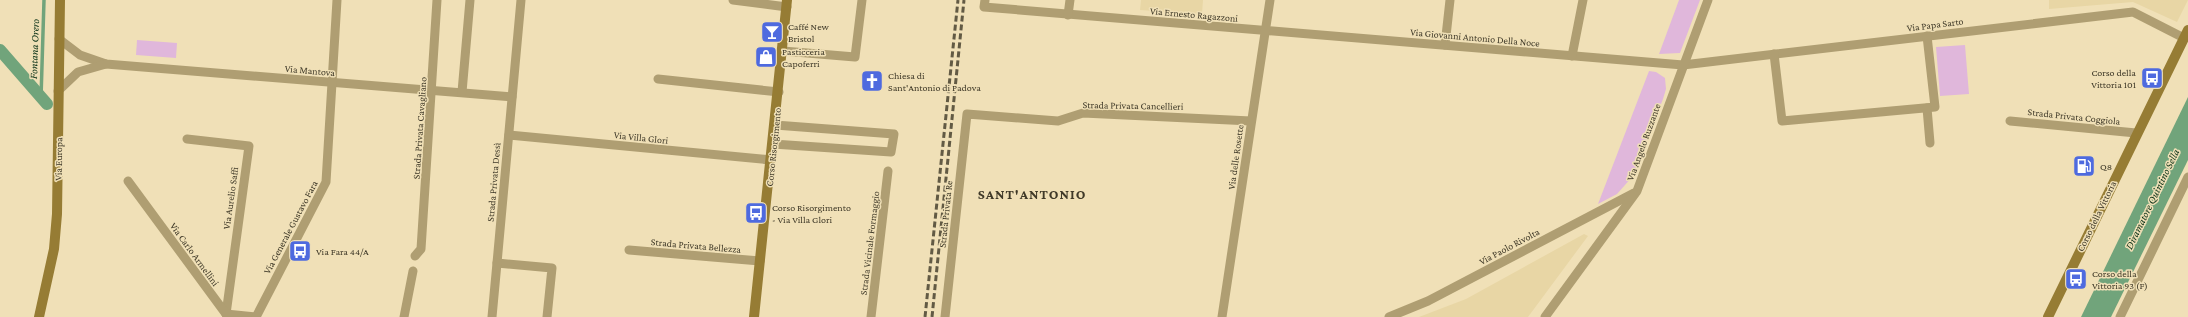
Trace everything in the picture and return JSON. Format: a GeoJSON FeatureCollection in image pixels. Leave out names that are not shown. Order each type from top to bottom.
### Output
{"type":"FeatureCollection","features":[{"type":"Feature","properties":{"kind":"main road","name":"Via Europa"},"geometry":{"type":"LineString","coordinates":[[40,317],[54,249],[57,214],[60,0]]}},
{"type":"Feature","properties":{"kind":"main road","name":"Corso Risorgimento"},"geometry":{"type":"LineString","coordinates":[[754,317],[779,92],[787,4]]}},
{"type":"Feature","properties":{"kind":"main road","name":"Corso della Vittoria"},"geometry":{"type":"LineString","coordinates":[[2048,317],[2186,34]]}},
{"type":"Feature","properties":{"kind":"street","name":"Via Generale Gustavo Fara"},"geometry":{"type":"LineString","coordinates":[[256,317],[326,182],[337,0]]}},
{"type":"Feature","properties":{"kind":"street","name":"Strada Privata Cavagliano"},"geometry":{"type":"LineString","coordinates":[[415,256],[421,250],[433,90],[437,0]]}},
{"type":"Feature","properties":{"kind":"street"},"geometry":{"type":"LineString","coordinates":[[462,92],[470,0]]}},
{"type":"Feature","properties":{"kind":"street","name":"Strada Privata Dessì"},"geometry":{"type":"LineString","coordinates":[[492,317],[521,0]]}},
{"type":"Feature","properties":{"kind":"street"},"geometry":{"type":"LineString","coordinates":[[733,0],[787,4]]}},
{"type":"Feature","properties":{"kind":"street"},"geometry":{"type":"LineString","coordinates":[[783,51],[855,57],[862,0]]}},
{"type":"Feature","properties":{"kind":"street","name":"Via Ernesto Ragazzoni"},"geometry":{"type":"LineString","coordinates":[[984,0],[984,8],[1266,32]]}},
{"type":"Feature","properties":{"kind":"street"},"geometry":{"type":"LineString","coordinates":[[1068,15],[1070,0]]}},
{"type":"Feature","properties":{"kind":"street","name":"Via delle Rosette"},"geometry":{"type":"LineString","coordinates":[[1222,317],[1270,0]]}},
{"type":"Feature","properties":{"kind":"street"},"geometry":{"type":"LineString","coordinates":[[1445,45],[1450,0]]}},
{"type":"Feature","properties":{"kind":"street"},"geometry":{"type":"LineString","coordinates":[[1572,56],[1583,0]]}},
{"type":"Feature","properties":{"kind":"street","name":"Via Angelo Ruzzante"},"geometry":{"type":"LineString","coordinates":[[1545,317],[1637,191],[1708,0]]}},
{"type":"Feature","properties":{"kind":"street","name":"Via Papa Sarto"},"geometry":{"type":"LineString","coordinates":[[1683,65],[2133,12],[2186,34]]}},
{"type":"Feature","properties":{"kind":"street","name":"Via Giovanni Antonio Della Noce"},"geometry":{"type":"LineString","coordinates":[[1266,32],[1683,65]]}},
{"type":"Feature","properties":{"kind":"street"},"geometry":{"type":"LineString","coordinates":[[1774,54],[1782,121],[1927,108],[1935,107],[1927,36]]}},
{"type":"Feature","properties":{"kind":"street","name":"Via Mantova"},"geometry":{"type":"LineString","coordinates":[[59,39],[80,55],[106,64],[512,97]]}},
{"type":"Feature","properties":{"kind":"street","name":"Via Mantova"},"geometry":{"type":"LineString","coordinates":[[58,91],[78,72],[106,64]]}},
{"type":"Feature","properties":{"kind":"street"},"geometry":{"type":"LineString","coordinates":[[658,79],[779,92]]}},
{"type":"Feature","properties":{"kind":"street"},"geometry":{"type":"LineString","coordinates":[[1927,108],[1930,143]]}},
{"type":"Feature","properties":{"kind":"street","name":"Strada Privata Cancellieri"},"geometry":{"type":"LineString","coordinates":[[966,114],[1058,121],[1083,113],[1251,121]]}},
{"type":"Feature","properties":{"kind":"street","name":"Strada Privata Re"},"geometry":{"type":"LineString","coordinates":[[945,317],[966,114]]}},
{"type":"Feature","properties":{"kind":"street","name":"Strada Privata Coggiola"},"geometry":{"type":"LineString","coordinates":[[2010,121],[2136,134]]}},
{"type":"Feature","properties":{"kind":"street"},"geometry":{"type":"LineString","coordinates":[[773,144],[891,152],[894,134],[775,125]]}},
{"type":"Feature","properties":{"kind":"street","name":"Via Villa Glori"},"geometry":{"type":"LineString","coordinates":[[509,135],[771,160]]}},
{"type":"Feature","properties":{"kind":"street","name":"Via Aurelio Saffi"},"geometry":{"type":"LineString","coordinates":[[187,139],[249,146],[226,314]]}},
{"type":"Feature","properties":{"kind":"street","name":"Strada Vicinale Formaggio"},"geometry":{"type":"LineString","coordinates":[[871,317],[888,171]]}},
{"type":"Feature","properties":{"kind":"street"},"geometry":{"type":"LineString","coordinates":[[2120,317],[2188,177]]}},
{"type":"Feature","properties":{"kind":"street","name":"Via Carlo Armellini"},"geometry":{"type":"LineString","coordinates":[[128,181],[226,314]]}},
{"type":"Feature","properties":{"kind":"street","name":"Via Paolo Rivolta"},"geometry":{"type":"LineString","coordinates":[[1389,317],[1428,301],[1637,191]]}},
{"type":"Feature","properties":{"kind":"street","name":"Strada Privata Bellezza"},"geometry":{"type":"LineString","coordinates":[[629,250],[760,261]]}},
{"type":"Feature","properties":{"kind":"street"},"geometry":{"type":"LineString","coordinates":[[497,262],[552,268],[547,317]]}},
{"type":"Feature","properties":{"kind":"street"},"geometry":{"type":"LineString","coordinates":[[404,317],[413,271]]}},
{"type":"Feature","properties":{"kind":"street"},"geometry":{"type":"LineString","coordinates":[[226,314],[256,317]]}},
{"type":"Feature","properties":{"kind":"shaded area"},"geometry":{"type":"Polygon","coordinates":[[[1141,0],[1203,0],[1202,14],[1140,10],[1141,0]]]}},
{"type":"Feature","properties":{"kind":"shaded area"},"geometry":{"type":"Polygon","coordinates":[[[1679,0],[1700,0],[1680,53],[1659,54],[1679,0]]]}},
{"type":"Feature","properties":{"kind":"shaded area"},"geometry":{"type":"Polygon","coordinates":[[[2049,0],[2188,0],[2177,22],[2133,2],[2049,9],[2049,0]]]}},
{"type":"Feature","properties":{"kind":"shaded area"},"geometry":{"type":"Polygon","coordinates":[[[137,40],[177,43],[176,58],[136,55],[137,40]]]}},
{"type":"Feature","properties":{"kind":"shaded area"},"geometry":{"type":"Polygon","coordinates":[[[1965,45],[1969,94],[1940,96],[1936,47],[1965,45]]]}},
{"type":"Feature","properties":{"kind":"shaded area"},"geometry":{"type":"Polygon","coordinates":[[[1649,71],[1656,72],[1665,78],[1666,89],[1663,99],[1633,176],[1617,194],[1598,204],[1649,71]]]}},
{"type":"Feature","properties":{"kind":"shaded area"},"geometry":{"type":"Polygon","coordinates":[[[1584,234],[1588,236],[1528,317],[1419,317],[1466,299],[1584,234]]]}},
{"type":"Feature","properties":{"kind":"water","name":"Diramatore Quintino Sella"},"geometry":{"type":"Polygon","coordinates":[[[2188,97],[2188,160],[2111,317],[2081,317],[2188,97]]]}},
{"type":"Feature","properties":{"kind":"waterway","name":"Fontana Orero"},"geometry":{"type":"LineString","coordinates":[[41,98],[44,0]]}},
{"type":"Feature","properties":{"kind":"waterway"},"geometry":{"type":"LineString","coordinates":[[0,50],[47,104]]}},
{"type":"Feature","properties":{"kind":"railway"},"geometry":{"type":"LineString","coordinates":[[925,317],[958,0]]}},
{"type":"Feature","properties":{"kind":"railway"},"geometry":{"type":"LineString","coordinates":[[932,317],[964,0]]}},
{"type":"Feature","properties":{"kind":"place","name":"Caffé New Bristol"},"geometry":{"type":"Point","coordinates":[772,32]}},
{"type":"Feature","properties":{"kind":"place","name":"Pasticceria Capoferri"},"geometry":{"type":"Point","coordinates":[766,57]}},
{"type":"Feature","properties":{"kind":"place","name":"Corso della Vittoria 101"},"geometry":{"type":"Point","coordinates":[2152,78]}},
{"type":"Feature","properties":{"kind":"place","name":"Chiesa di Sant'Antonio di Padova"},"geometry":{"type":"Point","coordinates":[872,81]}},
{"type":"Feature","properties":{"kind":"place","name":"Q8"},"geometry":{"type":"Point","coordinates":[2084,166]}},
{"type":"Feature","properties":{"kind":"place","name":"Corso Risorgimento - Via Villa Glori"},"geometry":{"type":"Point","coordinates":[756,213]}},
{"type":"Feature","properties":{"kind":"place","name":"Via Fara 44/A"},"geometry":{"type":"Point","coordinates":[300,251]}},
{"type":"Feature","properties":{"kind":"place","name":"Corso della Vittoria 93 (F)"},"geometry":{"type":"Point","coordinates":[2076,279]}},
{"type":"Feature","properties":{"kind":"district","name":"SANT'ANTONIO"},"geometry":{"type":"Point","coordinates":[1032,194]}}]}
